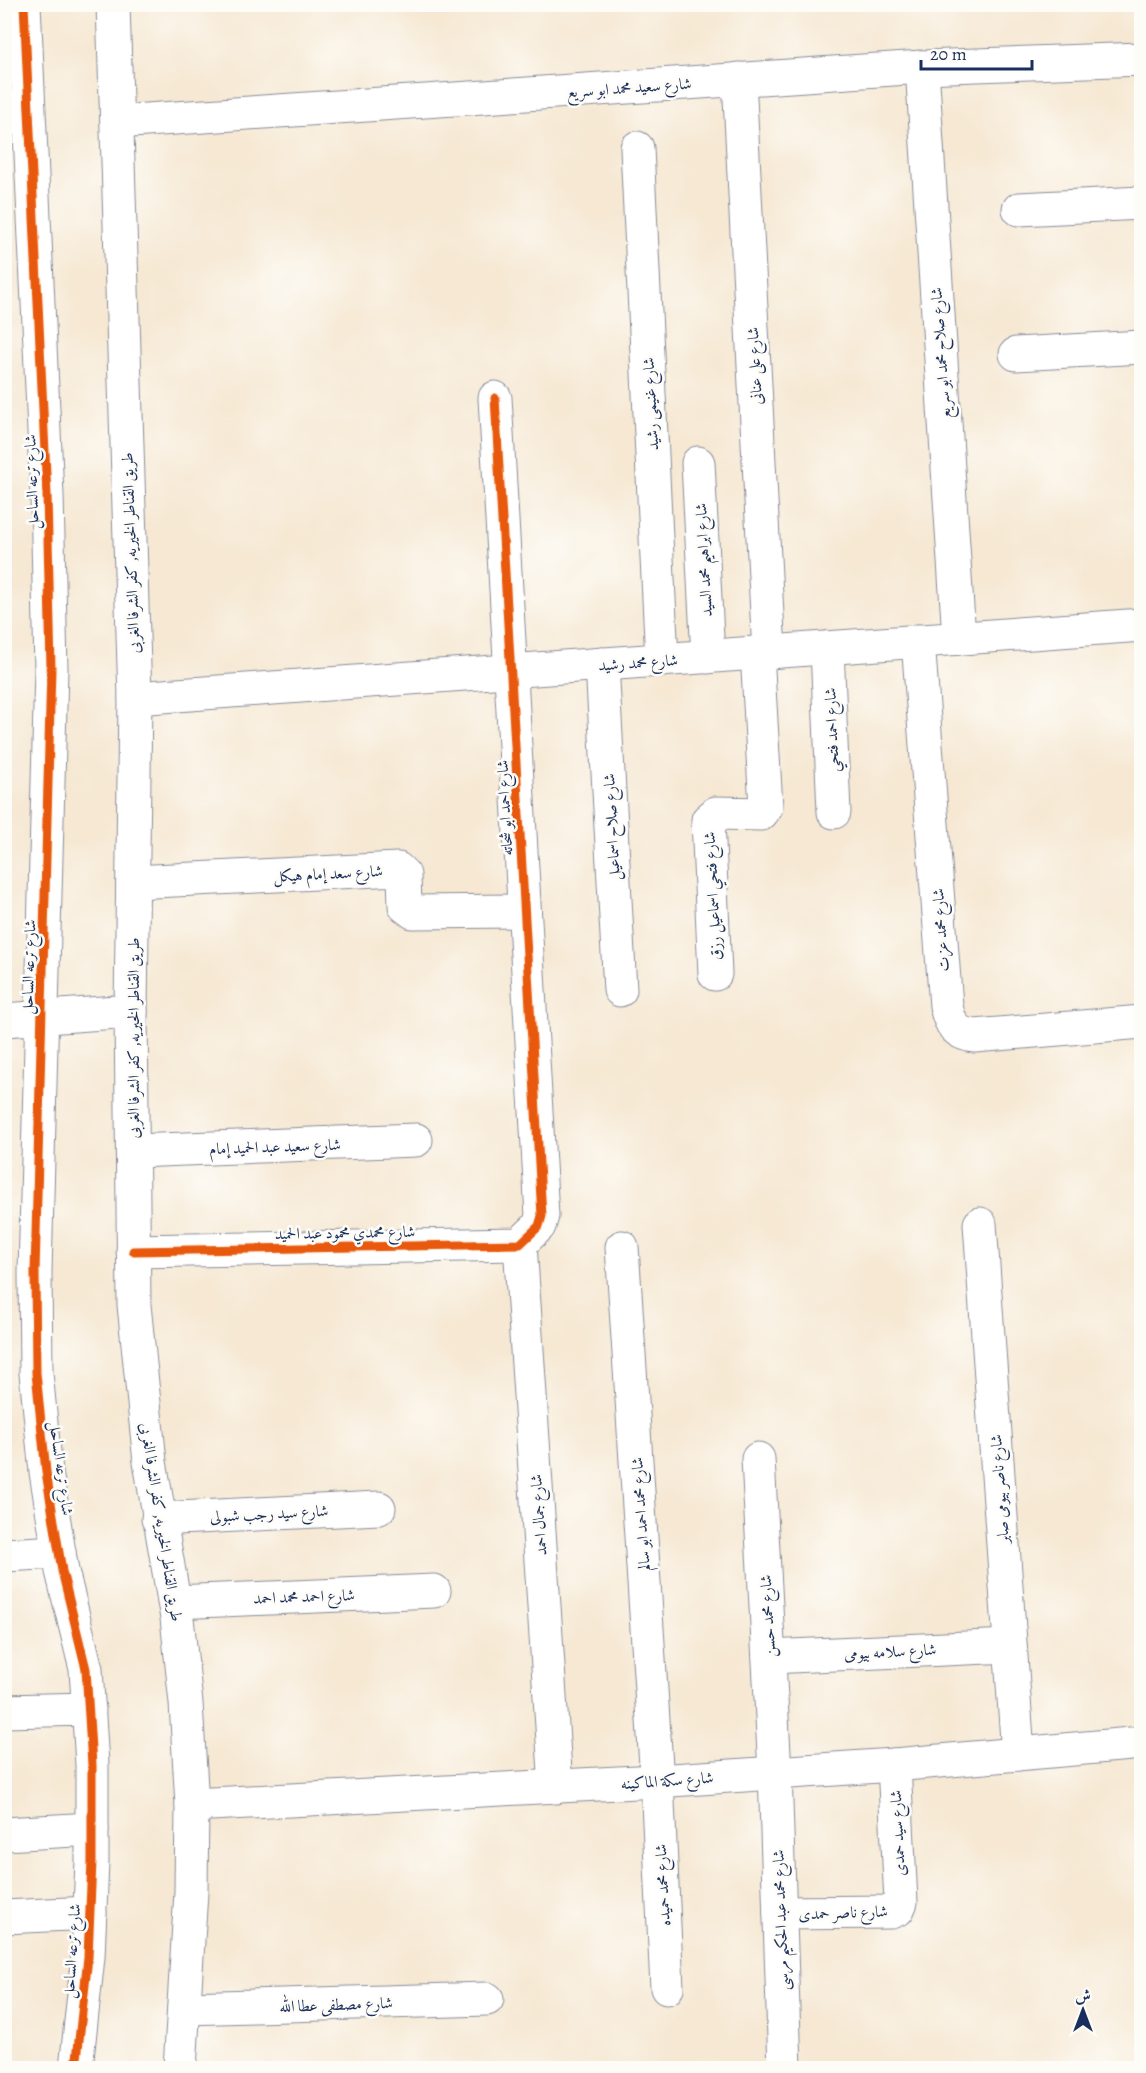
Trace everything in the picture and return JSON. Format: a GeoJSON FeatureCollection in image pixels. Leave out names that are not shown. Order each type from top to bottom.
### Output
{"type":"FeatureCollection","features":[{"type":"Feature","properties":{"kind":"street","name":"طريق القناطر الخيريه, كفر الشرفا الغربى"},"geometry":{"type":"LineString","coordinates":[[113,4],[135,698],[131,1011],[135,1317],[150,1462],[174,1602],[186,1702],[192,1805],[191,1892],[180,2068]]}},
{"type":"Feature","properties":{"kind":"street","name":"شارع ترعه الساحل"},"geometry":{"type":"LineString","coordinates":[[18,25],[46,483],[51,669],[47,1017],[35,1272],[36,1373],[46,1472],[59,1552],[86,1669],[92,1765],[88,1957],[76,2068]]}},
{"type":"Feature","properties":{"kind":"street","name":"شارع سعيد محمد ابو سريع"},"geometry":{"type":"LineString","coordinates":[[117,122],[922,67],[1142,59]]}},
{"type":"Feature","properties":{"kind":"street","name":"شارع صلاح محمد ابو سريع"},"geometry":{"type":"LineString","coordinates":[[922,67],[959,638]]}},
{"type":"Feature","properties":{"kind":"street","name":"شارع على عنانى"},"geometry":{"type":"LineString","coordinates":[[739,79],[763,653]]}},
{"type":"Feature","properties":{"kind":"street","name":"شارع غنيمى رشيد"},"geometry":{"type":"LineString","coordinates":[[637,148],[662,660]]}},
{"type":"Feature","properties":{"kind":"street"},"geometry":{"type":"LineString","coordinates":[[1019,209],[1142,203]]}},
{"type":"Feature","properties":{"kind":"street"},"geometry":{"type":"LineString","coordinates":[[1016,354],[1142,346]]}},
{"type":"Feature","properties":{"kind":"street","name":"شارع احمد ابو شحاته"},"geometry":{"type":"LineString","coordinates":[[495,398],[542,1216],[539,1226],[520,1244]]}},
{"type":"Feature","properties":{"kind":"street","name":"شارع ابراهيم محمد السيد"},"geometry":{"type":"LineString","coordinates":[[698,463],[708,657]]}},
{"type":"Feature","properties":{"kind":"street","name":"شارع محمد رشيد"},"geometry":{"type":"LineString","coordinates":[[135,698],[1142,626]]}},
{"type":"Feature","properties":{"kind":"street","name":"شارع محمد عزت"},"geometry":{"type":"LineString","coordinates":[[918,641],[948,1018],[954,1028],[965,1035],[975,1036],[1142,1022]]}},
{"type":"Feature","properties":{"kind":"street","name":"شارع احمد فتحي"},"geometry":{"type":"LineString","coordinates":[[827,648],[834,812]]}},
{"type":"Feature","properties":{"kind":"street","name":"شارع فتحي اسماعيل رزق"},"geometry":{"type":"LineString","coordinates":[[715,974],[708,820],[716,813],[761,814],[766,807],[763,653]]}},
{"type":"Feature","properties":{"kind":"street","name":"شارع صلاح اسماعيل"},"geometry":{"type":"LineString","coordinates":[[602,664],[620,990]]}},
{"type":"Feature","properties":{"kind":"street","name":"شارع سعد إمام هيكل"},"geometry":{"type":"LineString","coordinates":[[133,882],[398,869],[404,875],[405,906],[413,912],[524,911]]}},
{"type":"Feature","properties":{"kind":"street"},"geometry":{"type":"LineString","coordinates":[[4,1020],[131,1011]]}},
{"type":"Feature","properties":{"kind":"street","name":"شارع سعيد عبد الحميد إمام"},"geometry":{"type":"LineString","coordinates":[[134,1151],[416,1140]]}},
{"type":"Feature","properties":{"kind":"street","name":"شارع ناصر بيومى صابر"},"geometry":{"type":"LineString","coordinates":[[980,1224],[1018,1754]]}},
{"type":"Feature","properties":{"kind":"street","name":"شارع محمدي محمود عبد الحميد"},"geometry":{"type":"LineString","coordinates":[[133,1251],[520,1244]]}},
{"type":"Feature","properties":{"kind":"street","name":"شارع جمال احمد"},"geometry":{"type":"LineString","coordinates":[[520,1244],[556,1787]]}},
{"type":"Feature","properties":{"kind":"street","name":"شارع محمد احمد ابو سالم"},"geometry":{"type":"LineString","coordinates":[[622,1246],[657,1781]]}},
{"type":"Feature","properties":{"kind":"street","name":"شارع محمد حسن"},"geometry":{"type":"LineString","coordinates":[[758,1459],[775,1772]]}},
{"type":"Feature","properties":{"kind":"street","name":"شارع سيد رجب شبولى"},"geometry":{"type":"LineString","coordinates":[[158,1519],[379,1508]]}},
{"type":"Feature","properties":{"kind":"street"},"geometry":{"type":"LineString","coordinates":[[4,1555],[59,1552]]}},
{"type":"Feature","properties":{"kind":"street","name":"شارع احمد محمد احمد"},"geometry":{"type":"LineString","coordinates":[[174,1602],[434,1591]]}},
{"type":"Feature","properties":{"kind":"street","name":"شارع سلامه بيومى"},"geometry":{"type":"LineString","coordinates":[[769,1657],[1010,1646]]}},
{"type":"Feature","properties":{"kind":"street"},"geometry":{"type":"LineString","coordinates":[[4,1712],[89,1709]]}},
{"type":"Feature","properties":{"kind":"street","name":"شارع سكة الماكينه"},"geometry":{"type":"LineString","coordinates":[[192,1805],[657,1781],[894,1765],[1142,1743]]}},
{"type":"Feature","properties":{"kind":"street","name":"شارع سيد حمدى"},"geometry":{"type":"LineString","coordinates":[[894,1765],[901,1902]]}},
{"type":"Feature","properties":{"kind":"street","name":"شارع محمد عبد الحكيم مرسى"},"geometry":{"type":"LineString","coordinates":[[775,1772],[785,2068]]}},
{"type":"Feature","properties":{"kind":"street","name":"شارع محمد حميده"},"geometry":{"type":"LineString","coordinates":[[657,1781],[667,1988]]}},
{"type":"Feature","properties":{"kind":"street"},"geometry":{"type":"LineString","coordinates":[[4,1834],[92,1829]]}},
{"type":"Feature","properties":{"kind":"street","name":"شارع ناصر حمدى"},"geometry":{"type":"LineString","coordinates":[[780,1914],[891,1912],[898,1909],[901,1902]]}},
{"type":"Feature","properties":{"kind":"street"},"geometry":{"type":"LineString","coordinates":[[4,1917],[90,1913]]}},
{"type":"Feature","properties":{"kind":"street","name":"شارع مصطفى عطا الله"},"geometry":{"type":"LineString","coordinates":[[184,2008],[487,2000]]}},
{"type":"Feature","properties":{"kind":"cycle path"},"geometry":{"type":"LineString","coordinates":[[24,4],[47,495],[51,669],[35,1272],[36,1373],[46,1472],[62,1571],[86,1669],[92,1765],[92,1861],[88,1957],[76,2068]]}},
{"type":"Feature","properties":{"kind":"cycle path"},"geometry":{"type":"LineString","coordinates":[[133,1251],[520,1244],[539,1226],[542,1216],[495,398]]}}]}
